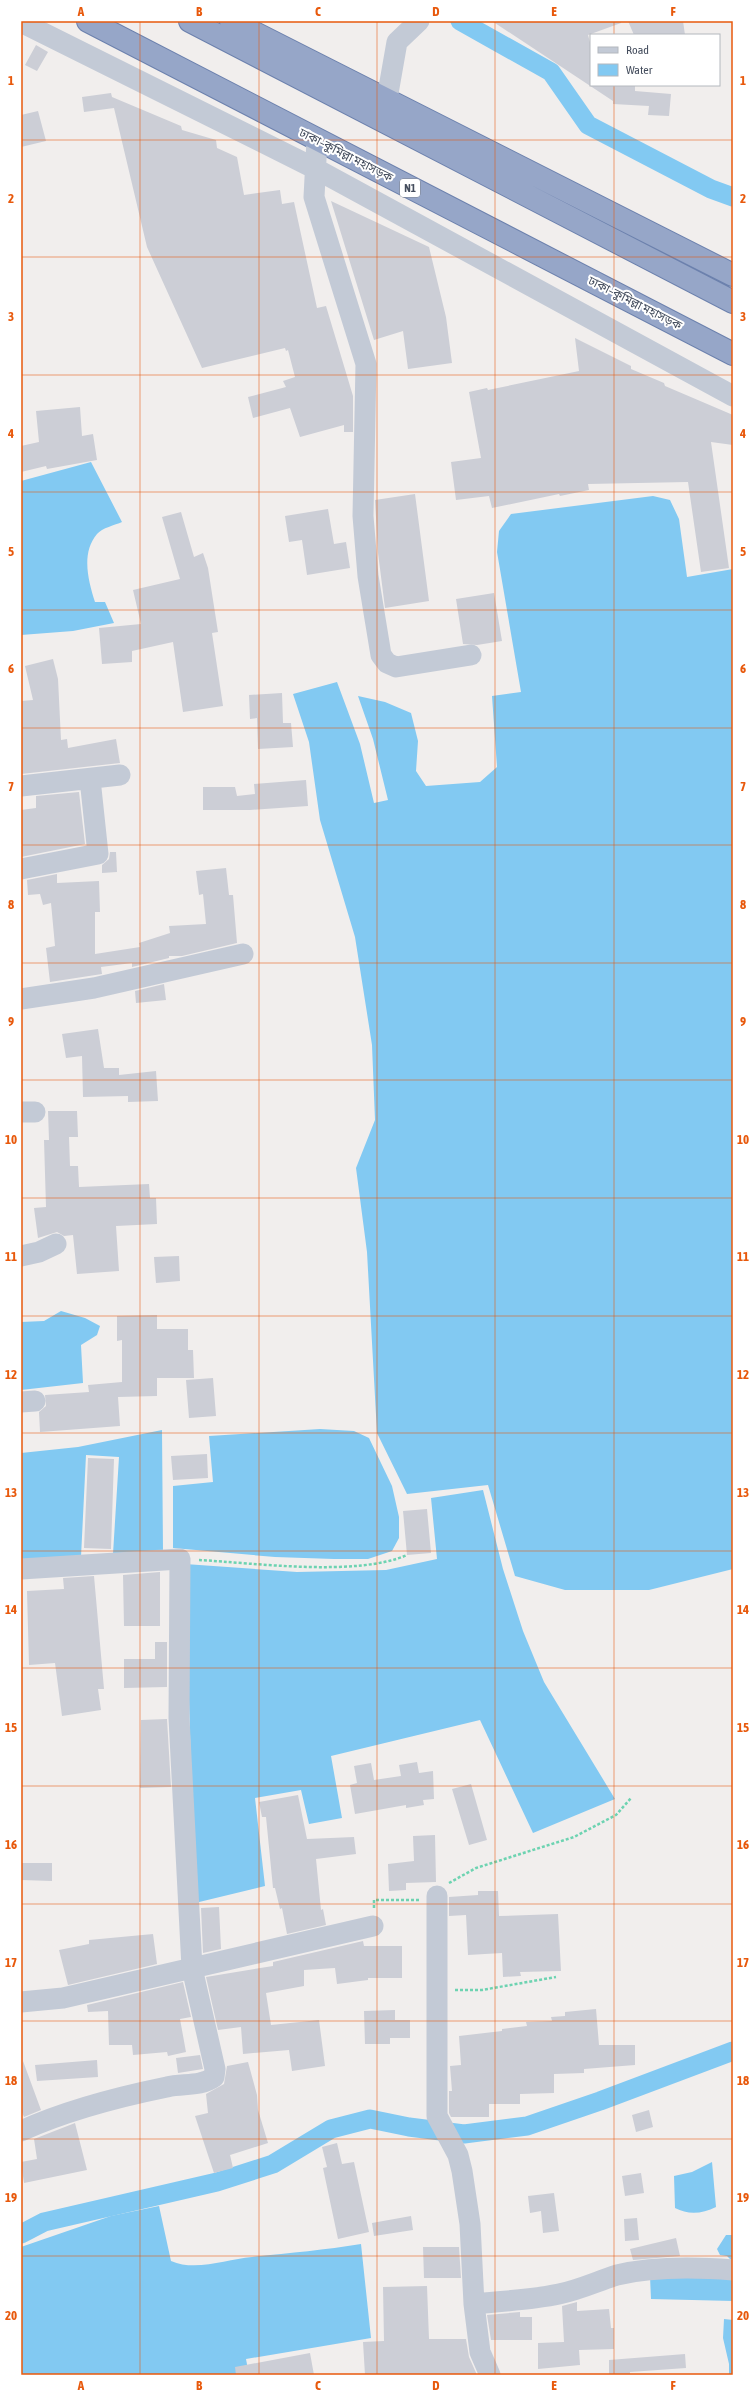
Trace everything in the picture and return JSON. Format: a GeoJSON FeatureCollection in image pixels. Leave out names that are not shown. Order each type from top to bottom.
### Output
{"type":"FeatureCollection","features":[{"type":"Feature","properties":{"kind":"highway","name":"ঢাকা–কুমিল্লা মহাসড়ক"},"geometry":{"type":"LineString","coordinates":[[88,21],[733,354]]}},
{"type":"Feature","properties":{"kind":"highway"},"geometry":{"type":"LineString","coordinates":[[190,21],[733,302]]}},
{"type":"Feature","properties":{"kind":"highway"},"geometry":{"type":"LineString","coordinates":[[231,21],[255,27],[387,99],[733,275]]}},
{"type":"Feature","properties":{"kind":"street"},"geometry":{"type":"LineString","coordinates":[[387,99],[398,42],[419,21]]}},
{"type":"Feature","properties":{"kind":"street"},"geometry":{"type":"LineString","coordinates":[[21,22],[316,169],[733,396]]}},
{"type":"Feature","properties":{"kind":"street"},"geometry":{"type":"LineString","coordinates":[[317,140],[314,197],[366,364],[363,516],[368,576],[381,655],[387,663],[396,668],[471,655]]}},
{"type":"Feature","properties":{"kind":"street"},"geometry":{"type":"LineString","coordinates":[[21,786],[120,775]]}},
{"type":"Feature","properties":{"kind":"street"},"geometry":{"type":"LineString","coordinates":[[21,869],[98,854],[90,778]]}},
{"type":"Feature","properties":{"kind":"street"},"geometry":{"type":"LineString","coordinates":[[21,999],[94,988],[243,954]]}},
{"type":"Feature","properties":{"kind":"street"},"geometry":{"type":"LineString","coordinates":[[21,1256],[39,1252],[56,1244]]}},
{"type":"Feature","properties":{"kind":"street"},"geometry":{"type":"LineString","coordinates":[[21,1569],[180,1558],[179,1718],[192,1968],[215,2061],[214,2077],[208,2081],[193,2085],[169,2086],[92,2105],[43,2121],[21,2131]]}},
{"type":"Feature","properties":{"kind":"street"},"geometry":{"type":"LineString","coordinates":[[436,1896],[436,2116],[458,2155],[470,2224],[474,2304],[480,2352],[490,2375]]}},
{"type":"Feature","properties":{"kind":"street"},"geometry":{"type":"LineString","coordinates":[[21,2002],[63,1998],[373,1926]]}},
{"type":"Feature","properties":{"kind":"street"},"geometry":{"type":"LineString","coordinates":[[474,2304],[532,2298],[561,2293],[619,2275],[651,2270],[687,2268],[733,2270]]}},
{"type":"Feature","properties":{"kind":"path"},"geometry":{"type":"LineString","coordinates":[[180,1558],[302,1566],[392,1562],[407,1555]]}},
{"type":"Feature","properties":{"kind":"path"},"geometry":{"type":"LineString","coordinates":[[373,1926],[374,1900],[427,1900],[436,1896],[450,1882],[476,1868],[574,1837],[616,1815],[631,1798]]}},
{"type":"Feature","properties":{"kind":"path"},"geometry":{"type":"LineString","coordinates":[[435,1993],[457,1990],[482,1990],[556,1977]]}},
{"type":"Feature","properties":{"kind":"water"},"geometry":{"type":"Polygon","coordinates":[[[91,462],[122,522],[105,528],[97,534],[92,541],[87,558],[88,576],[95,602],[105,602],[114,623],[73,631],[21,635],[21,481],[91,462]]]}},
{"type":"Feature","properties":{"kind":"water"},"geometry":{"type":"Polygon","coordinates":[[[653,496],[670,500],[679,519],[687,577],[733,569],[733,1569],[649,1590],[565,1590],[515,1576],[488,1485],[407,1494],[377,1433],[367,1252],[356,1168],[375,1120],[372,1045],[355,937],[320,820],[309,742],[293,694],[337,682],[360,744],[374,803],[388,800],[373,739],[358,696],[385,702],[411,713],[418,741],[416,771],[426,786],[480,782],[497,767],[492,696],[521,692],[497,552],[499,531],[511,514],[653,496]]]}},
{"type":"Feature","properties":{"kind":"water"},"geometry":{"type":"Polygon","coordinates":[[[61,1311],[85,1318],[100,1326],[97,1335],[81,1345],[83,1383],[21,1390],[21,1322],[44,1321],[61,1311]]]}},
{"type":"Feature","properties":{"kind":"water"},"geometry":{"type":"Polygon","coordinates":[[[320,1429],[354,1431],[369,1438],[392,1486],[399,1517],[399,1538],[392,1551],[368,1559],[334,1559],[275,1557],[173,1548],[173,1486],[213,1482],[209,1436],[320,1429]]]}},
{"type":"Feature","properties":{"kind":"water"},"geometry":{"type":"Polygon","coordinates":[[[162,1430],[163,1551],[113,1554],[119,1457],[86,1455],[81,1557],[21,1561],[21,1453],[78,1447],[162,1430]]]}},
{"type":"Feature","properties":{"kind":"water"},"geometry":{"type":"Polygon","coordinates":[[[483,1490],[503,1569],[523,1631],[544,1682],[615,1799],[533,1833],[480,1720],[331,1756],[342,1818],[309,1824],[301,1790],[255,1798],[265,1886],[195,1903],[185,1564],[297,1572],[386,1570],[437,1559],[431,1498],[483,1490]]]}},
{"type":"Feature","properties":{"kind":"water"},"geometry":{"type":"Polygon","coordinates":[[[712,2162],[716,2207],[695,2213],[685,2212],[675,2208],[674,2176],[692,2172],[712,2162]]]}},
{"type":"Feature","properties":{"kind":"water"},"geometry":{"type":"Polygon","coordinates":[[[159,2206],[171,2261],[181,2264],[212,2264],[242,2258],[361,2244],[371,2338],[246,2359],[249,2375],[21,2375],[21,2247],[111,2216],[159,2206]]]}},
{"type":"Feature","properties":{"kind":"water"},"geometry":{"type":"Polygon","coordinates":[[[726,2235],[733,2235],[733,2262],[727,2256],[720,2255],[717,2249],[726,2235]]]}},
{"type":"Feature","properties":{"kind":"water"},"geometry":{"type":"Polygon","coordinates":[[[733,2275],[733,2301],[651,2299],[650,2276],[733,2275]]]}},
{"type":"Feature","properties":{"kind":"water"},"geometry":{"type":"Polygon","coordinates":[[[724,2319],[733,2320],[733,2375],[729,2375],[729,2364],[723,2338],[724,2319]]]}},
{"type":"Feature","properties":{"kind":"building"},"geometry":{"type":"Polygon","coordinates":[[[492,21],[621,21],[621,23],[588,35],[590,42],[590,86],[492,21]]]}},
{"type":"Feature","properties":{"kind":"building"},"geometry":{"type":"Polygon","coordinates":[[[628,21],[683,21],[685,34],[634,34],[628,21]]]}},
{"type":"Feature","properties":{"kind":"building"},"geometry":{"type":"Polygon","coordinates":[[[36,45],[48,52],[37,71],[25,65],[36,45]]]}},
{"type":"Feature","properties":{"kind":"building"},"geometry":{"type":"Polygon","coordinates":[[[590,86],[635,86],[635,91],[671,94],[669,116],[648,115],[649,106],[613,104],[613,101],[590,86]]]}},
{"type":"Feature","properties":{"kind":"building"},"geometry":{"type":"Polygon","coordinates":[[[111,93],[112,97],[181,126],[182,130],[216,140],[217,148],[237,157],[244,195],[280,190],[282,204],[294,202],[317,308],[326,306],[353,396],[353,432],[344,432],[344,425],[300,437],[290,408],[253,418],[248,397],[286,387],[283,381],[295,377],[288,350],[286,351],[285,348],[202,368],[147,247],[114,108],[84,112],[82,97],[111,93]]]}},
{"type":"Feature","properties":{"kind":"building"},"geometry":{"type":"Polygon","coordinates":[[[38,111],[46,141],[21,147],[21,115],[38,111]]]}},
{"type":"Feature","properties":{"kind":"building"},"geometry":{"type":"Polygon","coordinates":[[[331,201],[429,247],[446,317],[452,363],[408,369],[403,331],[374,340],[331,201]]]}},
{"type":"Feature","properties":{"kind":"building"},"geometry":{"type":"Polygon","coordinates":[[[575,338],[631,366],[631,369],[664,383],[665,386],[733,415],[733,445],[711,442],[729,568],[701,572],[688,482],[588,484],[589,490],[560,496],[559,494],[492,508],[489,496],[456,500],[451,462],[481,458],[469,392],[487,388],[488,390],[579,371],[575,338]]]}},
{"type":"Feature","properties":{"kind":"building"},"geometry":{"type":"Polygon","coordinates":[[[80,407],[82,436],[93,434],[97,460],[47,469],[46,466],[21,472],[21,446],[39,442],[36,411],[80,407]]]}},
{"type":"Feature","properties":{"kind":"building"},"geometry":{"type":"Polygon","coordinates":[[[415,494],[429,601],[385,608],[378,553],[375,500],[415,494]]]}},
{"type":"Feature","properties":{"kind":"building"},"geometry":{"type":"Polygon","coordinates":[[[328,509],[334,544],[346,542],[350,568],[307,575],[302,540],[289,542],[285,516],[328,509]]]}},
{"type":"Feature","properties":{"kind":"building"},"geometry":{"type":"Polygon","coordinates":[[[181,512],[194,557],[203,553],[208,568],[218,632],[212,633],[223,706],[183,712],[173,642],[132,651],[132,662],[102,664],[99,628],[141,624],[133,590],[180,579],[162,517],[181,512]]]}},
{"type":"Feature","properties":{"kind":"building"},"geometry":{"type":"Polygon","coordinates":[[[494,593],[502,641],[477,645],[463,644],[456,599],[494,593]]]}},
{"type":"Feature","properties":{"kind":"building"},"geometry":{"type":"Polygon","coordinates":[[[53,659],[58,679],[61,740],[67,739],[68,748],[116,739],[120,763],[21,774],[21,701],[33,700],[25,666],[53,659]]]}},
{"type":"Feature","properties":{"kind":"building"},"geometry":{"type":"Polygon","coordinates":[[[282,693],[283,723],[291,723],[293,747],[258,749],[257,718],[250,719],[249,695],[282,693]]]}},
{"type":"Feature","properties":{"kind":"building"},"geometry":{"type":"Polygon","coordinates":[[[306,780],[308,806],[250,810],[203,810],[203,787],[235,787],[237,796],[255,794],[254,784],[306,780]]]}},
{"type":"Feature","properties":{"kind":"building"},"geometry":{"type":"Polygon","coordinates":[[[79,792],[85,844],[21,857],[21,810],[36,808],[36,796],[79,792]]]}},
{"type":"Feature","properties":{"kind":"building"},"geometry":{"type":"Polygon","coordinates":[[[110,852],[116,852],[117,872],[102,873],[102,865],[109,859],[110,852]]]}},
{"type":"Feature","properties":{"kind":"building"},"geometry":{"type":"Polygon","coordinates":[[[226,868],[229,895],[233,895],[237,943],[182,956],[169,956],[169,958],[132,967],[132,963],[101,967],[102,974],[50,982],[46,948],[55,946],[51,903],[43,905],[40,894],[28,895],[27,880],[57,874],[57,883],[99,881],[100,912],[95,912],[95,954],[140,947],[139,943],[170,933],[169,926],[206,924],[203,894],[199,895],[196,871],[226,868]]]}},
{"type":"Feature","properties":{"kind":"building"},"geometry":{"type":"Polygon","coordinates":[[[164,984],[166,1000],[136,1003],[135,991],[164,984]]]}},
{"type":"Feature","properties":{"kind":"building"},"geometry":{"type":"Polygon","coordinates":[[[98,1029],[104,1068],[119,1068],[119,1075],[156,1071],[158,1101],[128,1102],[128,1096],[83,1097],[82,1056],[66,1058],[62,1034],[98,1029]]]}},
{"type":"Feature","properties":{"kind":"building"},"geometry":{"type":"Polygon","coordinates":[[[48,1111],[77,1111],[78,1137],[69,1137],[70,1166],[78,1166],[79,1187],[149,1184],[150,1198],[156,1198],[157,1224],[116,1226],[119,1271],[77,1274],[73,1235],[64,1236],[57,1232],[38,1238],[34,1208],[46,1207],[44,1140],[49,1140],[48,1111]]]}},
{"type":"Feature","properties":{"kind":"building"},"geometry":{"type":"Polygon","coordinates":[[[179,1256],[180,1281],[156,1283],[154,1257],[179,1256]]]}},
{"type":"Feature","properties":{"kind":"building"},"geometry":{"type":"Polygon","coordinates":[[[157,1315],[157,1329],[188,1329],[188,1350],[193,1350],[194,1378],[157,1378],[157,1396],[118,1397],[120,1426],[40,1432],[39,1412],[46,1406],[45,1395],[89,1392],[88,1385],[122,1382],[122,1340],[117,1341],[117,1316],[157,1315]]]}},
{"type":"Feature","properties":{"kind":"building"},"geometry":{"type":"Polygon","coordinates":[[[213,1378],[216,1416],[189,1418],[186,1380],[213,1378]]]}},
{"type":"Feature","properties":{"kind":"building"},"geometry":{"type":"Polygon","coordinates":[[[207,1454],[208,1478],[173,1480],[171,1456],[207,1454]]]}},
{"type":"Feature","properties":{"kind":"building"},"geometry":{"type":"Polygon","coordinates":[[[88,1458],[114,1459],[111,1549],[84,1548],[88,1458]]]}},
{"type":"Feature","properties":{"kind":"building"},"geometry":{"type":"Polygon","coordinates":[[[427,1509],[431,1553],[407,1555],[403,1511],[427,1509]]]}},
{"type":"Feature","properties":{"kind":"building"},"geometry":{"type":"Polygon","coordinates":[[[160,1572],[160,1626],[124,1626],[123,1575],[160,1572]]]}},
{"type":"Feature","properties":{"kind":"building"},"geometry":{"type":"Polygon","coordinates":[[[94,1576],[104,1689],[98,1689],[101,1710],[62,1716],[55,1663],[29,1665],[27,1591],[64,1589],[63,1578],[94,1576]]]}},
{"type":"Feature","properties":{"kind":"building"},"geometry":{"type":"Polygon","coordinates":[[[155,1642],[167,1642],[167,1687],[124,1688],[124,1659],[155,1659],[155,1642]]]}},
{"type":"Feature","properties":{"kind":"building"},"geometry":{"type":"Polygon","coordinates":[[[167,1719],[171,1787],[140,1788],[141,1720],[167,1719]]]}},
{"type":"Feature","properties":{"kind":"building"},"geometry":{"type":"Polygon","coordinates":[[[417,1762],[419,1773],[433,1771],[434,1799],[423,1800],[424,1805],[406,1808],[406,1805],[355,1814],[350,1785],[357,1783],[354,1766],[371,1763],[374,1780],[401,1776],[399,1765],[417,1762]]]}},
{"type":"Feature","properties":{"kind":"building"},"geometry":{"type":"Polygon","coordinates":[[[471,1784],[487,1840],[469,1845],[452,1789],[471,1784]]]}},
{"type":"Feature","properties":{"kind":"building"},"geometry":{"type":"Polygon","coordinates":[[[298,1795],[307,1839],[354,1837],[356,1854],[316,1859],[321,1910],[323,1909],[326,1925],[287,1934],[282,1908],[280,1909],[275,1888],[273,1888],[266,1817],[262,1817],[259,1802],[298,1795]]]}},
{"type":"Feature","properties":{"kind":"building"},"geometry":{"type":"Polygon","coordinates":[[[435,1835],[436,1882],[406,1883],[406,1890],[389,1891],[388,1864],[414,1861],[413,1836],[435,1835]]]}},
{"type":"Feature","properties":{"kind":"building"},"geometry":{"type":"Polygon","coordinates":[[[21,1863],[52,1863],[52,1881],[21,1880],[21,1863]]]}},
{"type":"Feature","properties":{"kind":"building"},"geometry":{"type":"Polygon","coordinates":[[[478,1891],[498,1891],[499,1916],[558,1914],[561,1971],[520,1972],[521,1976],[503,1977],[502,1953],[468,1955],[466,1915],[449,1916],[449,1897],[478,1895],[478,1891]]]}},
{"type":"Feature","properties":{"kind":"building"},"geometry":{"type":"Polygon","coordinates":[[[219,1907],[221,1949],[203,1953],[201,1908],[219,1907]]]}},
{"type":"Feature","properties":{"kind":"building"},"geometry":{"type":"Polygon","coordinates":[[[153,1934],[157,1964],[68,1985],[59,1950],[89,1944],[89,1940],[153,1934]]]}},
{"type":"Feature","properties":{"kind":"building"},"geometry":{"type":"Polygon","coordinates":[[[363,1941],[364,1946],[402,1946],[402,1978],[368,1978],[368,1980],[337,1984],[335,1968],[304,1970],[304,1986],[266,1993],[271,2025],[319,2020],[325,2066],[292,2071],[289,2050],[243,2054],[241,2027],[218,2030],[206,1977],[273,1966],[273,1962],[363,1941]]]}},
{"type":"Feature","properties":{"kind":"building"},"geometry":{"type":"Polygon","coordinates":[[[183,1982],[191,2017],[180,2019],[186,2052],[168,2056],[167,2052],[133,2055],[132,2045],[109,2045],[108,2011],[88,2012],[87,2005],[183,1982]]]}},
{"type":"Feature","properties":{"kind":"building"},"geometry":{"type":"Polygon","coordinates":[[[596,2009],[599,2045],[635,2045],[635,2065],[584,2069],[584,2073],[554,2074],[554,2093],[520,2094],[520,2104],[489,2104],[489,2117],[451,2117],[449,2113],[449,2091],[452,2091],[450,2066],[461,2065],[459,2036],[502,2031],[502,2029],[527,2026],[526,2022],[552,2021],[551,2017],[565,2016],[565,2012],[596,2009]]]}},
{"type":"Feature","properties":{"kind":"building"},"geometry":{"type":"Polygon","coordinates":[[[395,2010],[395,2020],[410,2020],[410,2038],[390,2038],[390,2044],[365,2044],[364,2011],[395,2010]]]}},
{"type":"Feature","properties":{"kind":"building"},"geometry":{"type":"Polygon","coordinates":[[[200,2055],[203,2069],[178,2073],[176,2058],[200,2055]]]}},
{"type":"Feature","properties":{"kind":"building"},"geometry":{"type":"Polygon","coordinates":[[[97,2060],[98,2077],[37,2081],[35,2065],[97,2060]]]}},
{"type":"Feature","properties":{"kind":"building"},"geometry":{"type":"Polygon","coordinates":[[[23,2061],[41,2110],[24,2117],[21,2110],[23,2061]]]}},
{"type":"Feature","properties":{"kind":"building"},"geometry":{"type":"Polygon","coordinates":[[[248,2062],[257,2095],[258,2110],[268,2143],[230,2155],[233,2168],[214,2173],[195,2116],[208,2113],[206,2094],[224,2084],[227,2066],[248,2062]]]}},
{"type":"Feature","properties":{"kind":"building"},"geometry":{"type":"Polygon","coordinates":[[[649,2110],[653,2127],[636,2132],[632,2115],[649,2110]]]}},
{"type":"Feature","properties":{"kind":"building"},"geometry":{"type":"Polygon","coordinates":[[[75,2123],[87,2170],[24,2183],[21,2162],[37,2159],[34,2139],[75,2123]]]}},
{"type":"Feature","properties":{"kind":"building"},"geometry":{"type":"Polygon","coordinates":[[[337,2143],[342,2164],[354,2162],[369,2232],[338,2239],[323,2168],[327,2167],[322,2147],[337,2143]]]}},
{"type":"Feature","properties":{"kind":"building"},"geometry":{"type":"Polygon","coordinates":[[[641,2173],[644,2193],[625,2196],[622,2176],[641,2173]]]}},
{"type":"Feature","properties":{"kind":"building"},"geometry":{"type":"Polygon","coordinates":[[[554,2193],[559,2231],[543,2233],[541,2211],[530,2213],[528,2196],[554,2193]]]}},
{"type":"Feature","properties":{"kind":"building"},"geometry":{"type":"Polygon","coordinates":[[[411,2216],[413,2230],[374,2236],[372,2223],[411,2216]]]}},
{"type":"Feature","properties":{"kind":"building"},"geometry":{"type":"Polygon","coordinates":[[[637,2218],[639,2240],[625,2241],[624,2219],[637,2218]]]}},
{"type":"Feature","properties":{"kind":"building"},"geometry":{"type":"Polygon","coordinates":[[[676,2238],[680,2256],[633,2260],[630,2249],[676,2238]]]}},
{"type":"Feature","properties":{"kind":"building"},"geometry":{"type":"Polygon","coordinates":[[[423,2247],[459,2247],[461,2278],[424,2278],[423,2247]]]}},
{"type":"Feature","properties":{"kind":"building"},"geometry":{"type":"Polygon","coordinates":[[[427,2286],[429,2339],[466,2339],[469,2357],[477,2375],[365,2375],[363,2342],[384,2341],[383,2287],[427,2286]]]}},
{"type":"Feature","properties":{"kind":"building"},"geometry":{"type":"Polygon","coordinates":[[[577,2302],[577,2311],[609,2309],[611,2328],[614,2328],[614,2349],[579,2350],[580,2365],[538,2369],[538,2343],[564,2342],[562,2306],[577,2302]]]}},
{"type":"Feature","properties":{"kind":"building"},"geometry":{"type":"Polygon","coordinates":[[[520,2312],[520,2317],[532,2317],[532,2340],[491,2340],[487,2315],[520,2312]]]}},
{"type":"Feature","properties":{"kind":"building"},"geometry":{"type":"Polygon","coordinates":[[[310,2353],[314,2375],[236,2375],[235,2367],[310,2353]]]}},
{"type":"Feature","properties":{"kind":"building"},"geometry":{"type":"Polygon","coordinates":[[[685,2354],[686,2368],[630,2372],[630,2375],[609,2375],[609,2360],[685,2354]]]}},
{"type":"Feature","properties":{"kind":"waterway"},"geometry":{"type":"LineString","coordinates":[[460,21],[551,72],[588,125],[711,189],[733,197]]}},
{"type":"Feature","properties":{"kind":"waterway"},"geometry":{"type":"LineString","coordinates":[[21,2234],[44,2222],[217,2182],[273,2164],[331,2129],[370,2119],[409,2127],[464,2134],[527,2126],[600,2101],[733,2051]]}}]}
